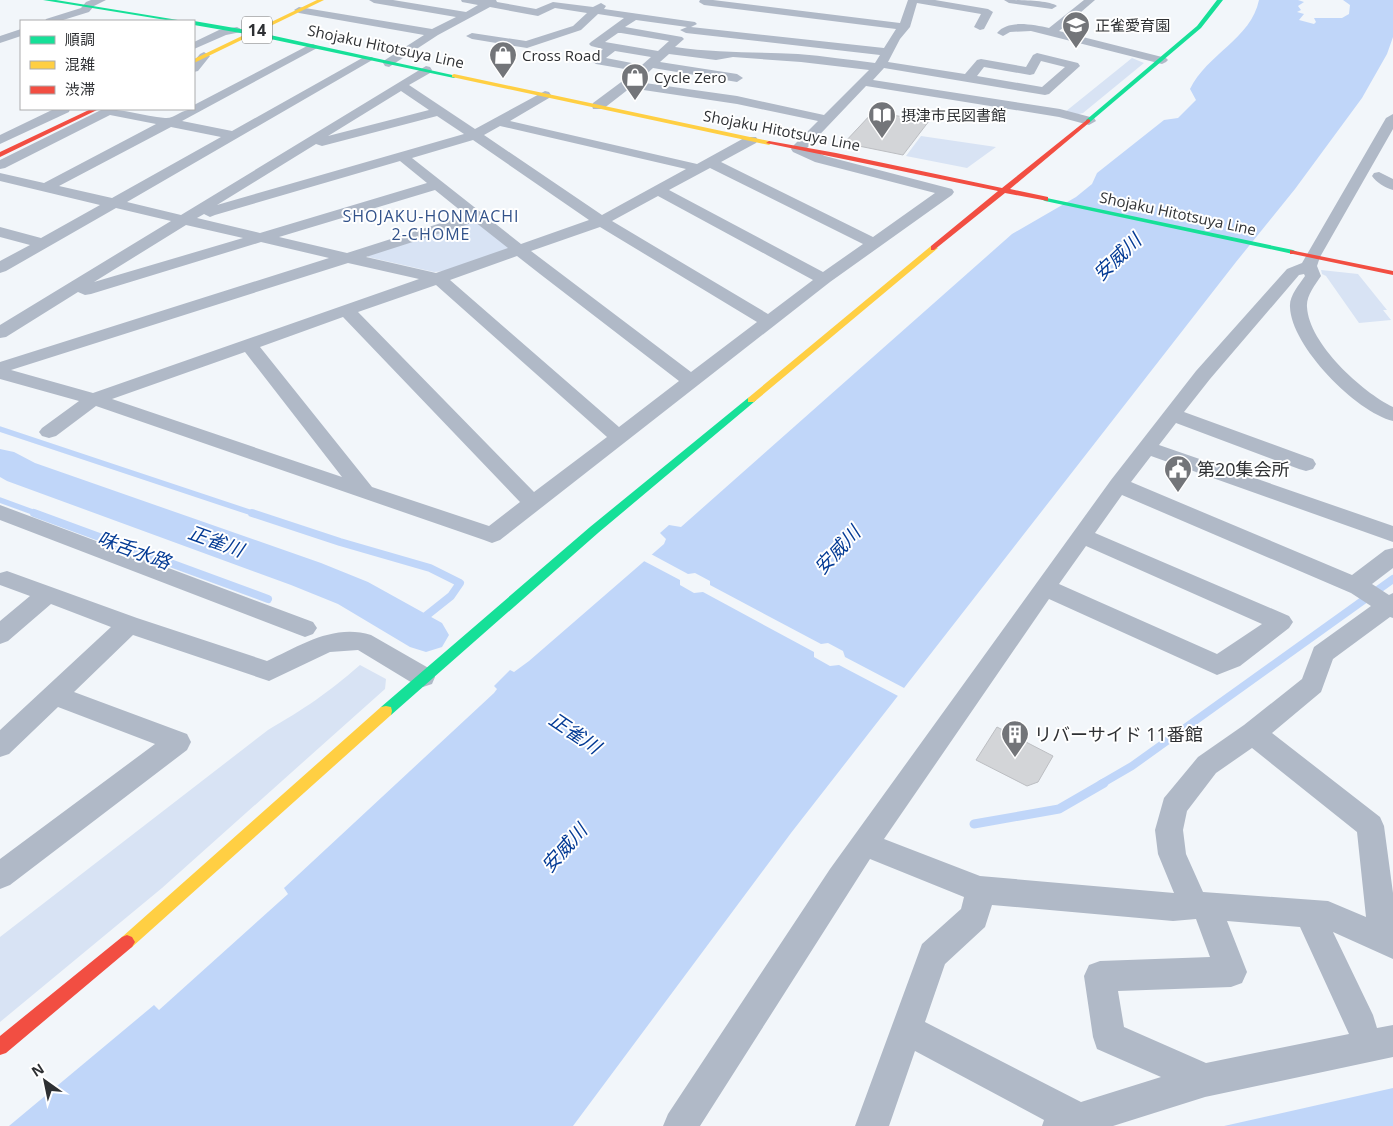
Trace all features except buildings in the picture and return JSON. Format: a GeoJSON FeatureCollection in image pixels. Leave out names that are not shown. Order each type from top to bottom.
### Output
{"type":"FeatureCollection","features":[{"type":"Feature","properties":{"kind":"main road"},"geometry":{"type":"LineString","coordinates":[[46,0],[174,20]]}},
{"type":"Feature","properties":{"kind":"main road","name":"14"},"geometry":{"type":"LineString","coordinates":[[197,57],[237,30],[299,5],[321,0]]}},
{"type":"Feature","properties":{"kind":"main road"},"geometry":{"type":"LineString","coordinates":[[0,1047],[124,945],[422,677],[594,530],[1006,192],[1162,60],[1199,27],[1220,0]]}},
{"type":"Feature","properties":{"kind":"main road","name":"14"},"geometry":{"type":"LineString","coordinates":[[197,57],[252,32],[299,5]]}},
{"type":"Feature","properties":{"kind":"main road","name":"Shojaku Hitotsuya Line"},"geometry":{"type":"LineString","coordinates":[[195,23],[252,32],[368,59],[1006,192],[1307,259],[1393,273]]}},
{"type":"Feature","properties":{"kind":"main road"},"geometry":{"type":"LineString","coordinates":[[0,147],[79,110]]}},
{"type":"Feature","properties":{"kind":"main road"},"geometry":{"type":"LineString","coordinates":[[0,156],[104,110]]}},
{"type":"Feature","properties":{"kind":"street"},"geometry":{"type":"LineString","coordinates":[[53,20],[85,10],[101,0]]}},
{"type":"Feature","properties":{"kind":"street"},"geometry":{"type":"LineString","coordinates":[[374,0],[466,16]]}},
{"type":"Feature","properties":{"kind":"street"},"geometry":{"type":"LineString","coordinates":[[466,0],[492,2],[538,13],[553,5],[634,16],[685,31]]}},
{"type":"Feature","properties":{"kind":"street"},"geometry":{"type":"LineString","coordinates":[[472,36],[527,45],[577,28],[593,11],[609,0]]}},
{"type":"Feature","properties":{"kind":"street"},"geometry":{"type":"LineString","coordinates":[[0,373],[94,398],[492,535],[824,279],[947,192],[820,159],[798,148],[879,66],[904,27],[903,12],[914,0],[988,12],[980,27]]}},
{"type":"Feature","properties":{"kind":"street"},"geometry":{"type":"LineString","coordinates":[[1009,0],[1052,6]]}},
{"type":"Feature","properties":{"kind":"street"},"geometry":{"type":"LineString","coordinates":[[1051,32],[1090,0]]}},
{"type":"Feature","properties":{"kind":"street"},"geometry":{"type":"LineString","coordinates":[[896,37],[840,30],[829,20],[779,19],[699,8],[705,1],[829,20],[904,27]]}},
{"type":"Feature","properties":{"kind":"street"},"geometry":{"type":"LineString","coordinates":[[389,63],[434,33],[492,2]]}},
{"type":"Feature","properties":{"kind":"street"},"geometry":{"type":"LineString","coordinates":[[1015,15],[1021,2]]}},
{"type":"Feature","properties":{"kind":"street"},"geometry":{"type":"LineString","coordinates":[[829,20],[842,4]]}},
{"type":"Feature","properties":{"kind":"street"},"geometry":{"type":"LineString","coordinates":[[299,5],[434,33]]}},
{"type":"Feature","properties":{"kind":"street"},"geometry":{"type":"LineString","coordinates":[[400,15],[415,7]]}},
{"type":"Feature","properties":{"kind":"street"},"geometry":{"type":"LineString","coordinates":[[634,16],[595,44],[716,56],[734,54],[756,55],[879,66],[1045,91],[1074,66],[1037,57],[1030,71],[981,63],[968,79]]}},
{"type":"Feature","properties":{"kind":"street"},"geometry":{"type":"LineString","coordinates":[[598,106],[649,67],[685,31],[695,16],[705,18]]}},
{"type":"Feature","properties":{"kind":"street"},"geometry":{"type":"LineString","coordinates":[[454,22],[502,31],[509,30]]}},
{"type":"Feature","properties":{"kind":"street"},"geometry":{"type":"LineString","coordinates":[[1003,33],[1007,29],[1031,28],[1162,60]]}},
{"type":"Feature","properties":{"kind":"street"},"geometry":{"type":"LineString","coordinates":[[615,29],[685,31],[887,52]]}},
{"type":"Feature","properties":{"kind":"street"},"geometry":{"type":"LineString","coordinates":[[195,46],[223,32],[237,30]]}},
{"type":"Feature","properties":{"kind":"street"},"geometry":{"type":"LineString","coordinates":[[0,40],[20,32]]}},
{"type":"Feature","properties":{"kind":"street"},"geometry":{"type":"LineString","coordinates":[[526,32],[553,35]]}},
{"type":"Feature","properties":{"kind":"street"},"geometry":{"type":"LineString","coordinates":[[195,109],[313,47]]}},
{"type":"Feature","properties":{"kind":"street"},"geometry":{"type":"LineString","coordinates":[[613,47],[596,60],[734,82],[756,55]]}},
{"type":"Feature","properties":{"kind":"street"},"geometry":{"type":"LineString","coordinates":[[0,268],[368,59]]}},
{"type":"Feature","properties":{"kind":"street"},"geometry":{"type":"LineString","coordinates":[[0,333],[426,70]]}},
{"type":"Feature","properties":{"kind":"street"},"geometry":{"type":"LineString","coordinates":[[864,82],[1060,113],[1089,121]]}},
{"type":"Feature","properties":{"kind":"street"},"geometry":{"type":"LineString","coordinates":[[628,84],[737,100],[827,119]]}},
{"type":"Feature","properties":{"kind":"street"},"geometry":{"type":"LineString","coordinates":[[402,86],[601,221],[769,322]]}},
{"type":"Feature","properties":{"kind":"street"},"geometry":{"type":"LineString","coordinates":[[183,220],[475,135],[545,95]]}},
{"type":"Feature","properties":{"kind":"street"},"geometry":{"type":"LineString","coordinates":[[0,140],[62,110]]}},
{"type":"Feature","properties":{"kind":"street"},"geometry":{"type":"LineString","coordinates":[[0,165],[104,110]]}},
{"type":"Feature","properties":{"kind":"street"},"geometry":{"type":"LineString","coordinates":[[110,110],[232,135]]}},
{"type":"Feature","properties":{"kind":"street"},"geometry":{"type":"LineString","coordinates":[[47,188],[193,110]]}},
{"type":"Feature","properties":{"kind":"street"},"geometry":{"type":"LineString","coordinates":[[297,149],[441,111]]}},
{"type":"Feature","properties":{"kind":"street"},"geometry":{"type":"LineString","coordinates":[[680,1126],[840,878],[1045,587],[1118,484],[1203,375],[1293,272],[1307,259],[1393,119]]}},
{"type":"Feature","properties":{"kind":"street"},"geometry":{"type":"LineString","coordinates":[[499,122],[704,165],[874,244]]}},
{"type":"Feature","properties":{"kind":"street"},"geometry":{"type":"LineString","coordinates":[[49,432],[94,398],[601,221],[750,140]]}},
{"type":"Feature","properties":{"kind":"street"},"geometry":{"type":"LineString","coordinates":[[402,156],[476,216],[692,382]]}},
{"type":"Feature","properties":{"kind":"street"},"geometry":{"type":"LineString","coordinates":[[1380,176],[1393,186]]}},
{"type":"Feature","properties":{"kind":"street"},"geometry":{"type":"LineString","coordinates":[[0,177],[438,279],[619,437]]}},
{"type":"Feature","properties":{"kind":"street"},"geometry":{"type":"LineString","coordinates":[[57,298],[437,185]]}},
{"type":"Feature","properties":{"kind":"street"},"geometry":{"type":"LineString","coordinates":[[658,190],[824,279]]}},
{"type":"Feature","properties":{"kind":"street"},"geometry":{"type":"LineString","coordinates":[[0,368],[476,216]]}},
{"type":"Feature","properties":{"kind":"street"},"geometry":{"type":"LineString","coordinates":[[0,232],[41,243]]}},
{"type":"Feature","properties":{"kind":"street"},"geometry":{"type":"LineString","coordinates":[[1307,259],[1313,276],[1302,293],[1298,307],[1306,333],[1334,370],[1362,398],[1393,415]]}},
{"type":"Feature","properties":{"kind":"street"},"geometry":{"type":"LineString","coordinates":[[347,311],[533,502]]}},
{"type":"Feature","properties":{"kind":"street"},"geometry":{"type":"LineString","coordinates":[[249,345],[364,490]]}},
{"type":"Feature","properties":{"kind":"street"},"geometry":{"type":"LineString","coordinates":[[1173,414],[1306,464]]}},
{"type":"Feature","properties":{"kind":"street"},"geometry":{"type":"LineString","coordinates":[[1147,448],[1393,534]]}},
{"type":"Feature","properties":{"kind":"street"},"geometry":{"type":"LineString","coordinates":[[1118,484],[1357,586],[1388,604],[1323,654],[1312,685],[1253,733],[1208,766],[1174,807],[1170,818],[1169,830],[1172,854],[1200,906],[1231,972],[1100,976],[1109,1037],[1205,1080]]}},
{"type":"Feature","properties":{"kind":"street"},"geometry":{"type":"LineString","coordinates":[[0,512],[305,628]]}},
{"type":"Feature","properties":{"kind":"street"},"geometry":{"type":"LineString","coordinates":[[1045,587],[1217,666],[1231,659],[1281,622],[1082,536]]}},
{"type":"Feature","properties":{"kind":"street"},"geometry":{"type":"LineString","coordinates":[[1357,586],[1393,556]]}},
{"type":"Feature","properties":{"kind":"street"},"geometry":{"type":"LineString","coordinates":[[7,579],[130,624],[269,671],[327,642],[362,641],[422,677]]}},
{"type":"Feature","properties":{"kind":"street"},"geometry":{"type":"LineString","coordinates":[[0,635],[48,594]]}},
{"type":"Feature","properties":{"kind":"street"},"geometry":{"type":"LineString","coordinates":[[0,746],[130,624]]}},
{"type":"Feature","properties":{"kind":"street"},"geometry":{"type":"LineString","coordinates":[[0,876],[178,742],[54,695]]}},
{"type":"Feature","properties":{"kind":"street"},"geometry":{"type":"LineString","coordinates":[[1253,733],[1370,826],[1389,942]]}},
{"type":"Feature","properties":{"kind":"street"},"geometry":{"type":"LineString","coordinates":[[865,844],[980,890],[1173,907],[1200,906],[1328,915],[1389,942]]}},
{"type":"Feature","properties":{"kind":"street"},"geometry":{"type":"LineString","coordinates":[[872,1126],[933,955],[974,917],[980,890]]}},
{"type":"Feature","properties":{"kind":"street"},"geometry":{"type":"LineString","coordinates":[[1309,914],[1362,1026]]}},
{"type":"Feature","properties":{"kind":"street"},"geometry":{"type":"LineString","coordinates":[[906,1029],[1068,1122],[1205,1080],[1393,1041]]}},
{"type":"Feature","properties":{"kind":"shaded area"},"geometry":{"type":"Polygon","coordinates":[[[1132,58],[1144,63],[1083,113],[1075,115],[1065,112],[1132,58]]]}},
{"type":"Feature","properties":{"kind":"shaded area"},"geometry":{"type":"Polygon","coordinates":[[[921,136],[996,147],[967,168],[906,156],[921,136]]]}},
{"type":"Feature","properties":{"kind":"shaded area"},"geometry":{"type":"Polygon","coordinates":[[[473,220],[510,246],[508,250],[445,271],[434,272],[368,257],[368,254],[473,220]]]}},
{"type":"Feature","properties":{"kind":"shaded area"},"geometry":{"type":"Polygon","coordinates":[[[1321,270],[1358,274],[1387,310],[1383,310],[1391,320],[1359,323],[1326,276],[1322,274],[1321,270]]]}},
{"type":"Feature","properties":{"kind":"shaded area"},"geometry":{"type":"Polygon","coordinates":[[[360,665],[386,679],[385,689],[162,888],[0,1022],[0,937],[268,730],[316,700],[360,665]]]}},
{"type":"Feature","properties":{"kind":"water","name":"安威川"},"geometry":{"type":"Polygon","coordinates":[[[1259,0],[1298,0],[1304,2],[1298,6],[1301,10],[1297,12],[1304,14],[1299,20],[1314,24],[1316,22],[1314,18],[1342,18],[1349,14],[1350,5],[1343,0],[1393,0],[1393,37],[1387,54],[1362,98],[1295,189],[791,833],[573,1126],[9,1126],[154,1005],[159,1010],[288,894],[284,888],[494,693],[497,689],[494,686],[510,670],[514,672],[529,661],[664,544],[666,539],[660,533],[669,525],[681,527],[1012,234],[1076,197],[1092,184],[1097,173],[1164,120],[1178,118],[1196,100],[1190,89],[1198,77],[1247,25],[1254,14],[1259,0]]]}},
{"type":"Feature","properties":{"kind":"water"},"geometry":{"type":"Polygon","coordinates":[[[1393,1088],[1393,1126],[1224,1126],[1393,1088]]]}},
{"type":"Feature","properties":{"kind":"pier"},"geometry":{"type":"Polygon","coordinates":[[[649,553],[688,574],[695,573],[710,581],[710,585],[821,644],[828,643],[843,651],[845,657],[906,689],[900,697],[839,665],[830,666],[814,657],[814,652],[703,592],[694,593],[680,585],[680,580],[642,560],[649,553]]]}},
{"type":"Feature","properties":{"kind":"waterway"},"geometry":{"type":"LineString","coordinates":[[0,429],[252,513]]}},
{"type":"Feature","properties":{"kind":"waterway","name":"正雀川"},"geometry":{"type":"LineString","coordinates":[[0,461],[21,472],[306,574],[353,593],[426,635]]}},
{"type":"Feature","properties":{"kind":"waterway","name":"味舌水路"},"geometry":{"type":"LineString","coordinates":[[0,500],[38,514]]}},
{"type":"Feature","properties":{"kind":"waterway","name":"味舌水路"},"geometry":{"type":"LineString","coordinates":[[34,513],[268,599]]}},
{"type":"Feature","properties":{"kind":"waterway"},"geometry":{"type":"LineString","coordinates":[[252,513],[340,542],[430,568],[460,583],[451,596],[412,627]]}},
{"type":"Feature","properties":{"kind":"waterway"},"geometry":{"type":"LineString","coordinates":[[1101,784],[1132,766],[1393,579]]}},
{"type":"Feature","properties":{"kind":"waterway"},"geometry":{"type":"LineString","coordinates":[[974,824],[1059,809],[1104,783]]}},
{"type":"Feature","properties":{"kind":"traffic: fast"},"geometry":{"type":"LineString","coordinates":[[46,0],[175,20]]}},
{"type":"Feature","properties":{"kind":"traffic: fast"},"geometry":{"type":"LineString","coordinates":[[1088,121],[1199,27],[1220,0]]}},
{"type":"Feature","properties":{"kind":"traffic: fast"},"geometry":{"type":"LineString","coordinates":[[195,23],[252,33],[454,76]]}},
{"type":"Feature","properties":{"kind":"traffic: fast"},"geometry":{"type":"LineString","coordinates":[[1045,199],[1293,252]]}},
{"type":"Feature","properties":{"kind":"traffic: fast"},"geometry":{"type":"LineString","coordinates":[[386,711],[594,530],[751,400]]}},
{"type":"Feature","properties":{"kind":"traffic: slow"},"geometry":{"type":"LineString","coordinates":[[195,61],[321,0]]}},
{"type":"Feature","properties":{"kind":"traffic: slow"},"geometry":{"type":"LineString","coordinates":[[454,76],[769,143]]}},
{"type":"Feature","properties":{"kind":"traffic: slow"},"geometry":{"type":"LineString","coordinates":[[751,400],[934,248]]}},
{"type":"Feature","properties":{"kind":"traffic: slow"},"geometry":{"type":"LineString","coordinates":[[127,942],[386,711]]}},
{"type":"Feature","properties":{"kind":"traffic: jam"},"geometry":{"type":"LineString","coordinates":[[0,155],[94,110]]}},
{"type":"Feature","properties":{"kind":"traffic: jam"},"geometry":{"type":"LineString","coordinates":[[934,248],[1088,121]]}},
{"type":"Feature","properties":{"kind":"traffic: jam"},"geometry":{"type":"LineString","coordinates":[[769,143],[836,155],[1045,199]]}},
{"type":"Feature","properties":{"kind":"traffic: jam"},"geometry":{"type":"LineString","coordinates":[[1293,252],[1393,273]]}},
{"type":"Feature","properties":{"kind":"traffic: jam"},"geometry":{"type":"LineString","coordinates":[[0,1047],[127,942]]}},
{"type":"Feature","properties":{"kind":"place","name":"正雀愛育園"},"geometry":{"type":"Point","coordinates":[1076,49]}},
{"type":"Feature","properties":{"kind":"place","name":"Cross Road"},"geometry":{"type":"Point","coordinates":[503,79]}},
{"type":"Feature","properties":{"kind":"place","name":"Cycle Zero"},"geometry":{"type":"Point","coordinates":[635,101]}},
{"type":"Feature","properties":{"kind":"place","name":"摂津市民図書館"},"geometry":{"type":"Point","coordinates":[882,139]}},
{"type":"Feature","properties":{"kind":"place","name":"第20集会所"},"geometry":{"type":"Point","coordinates":[1178,493]}},
{"type":"Feature","properties":{"kind":"place","name":"リバーサイド 11番館"},"geometry":{"type":"Point","coordinates":[1015,758]}},
{"type":"Feature","properties":{"kind":"district","name":"SHOJAKU-HONMACHI 2-CHOME"},"geometry":{"type":"Point","coordinates":[431,225]}}]}
